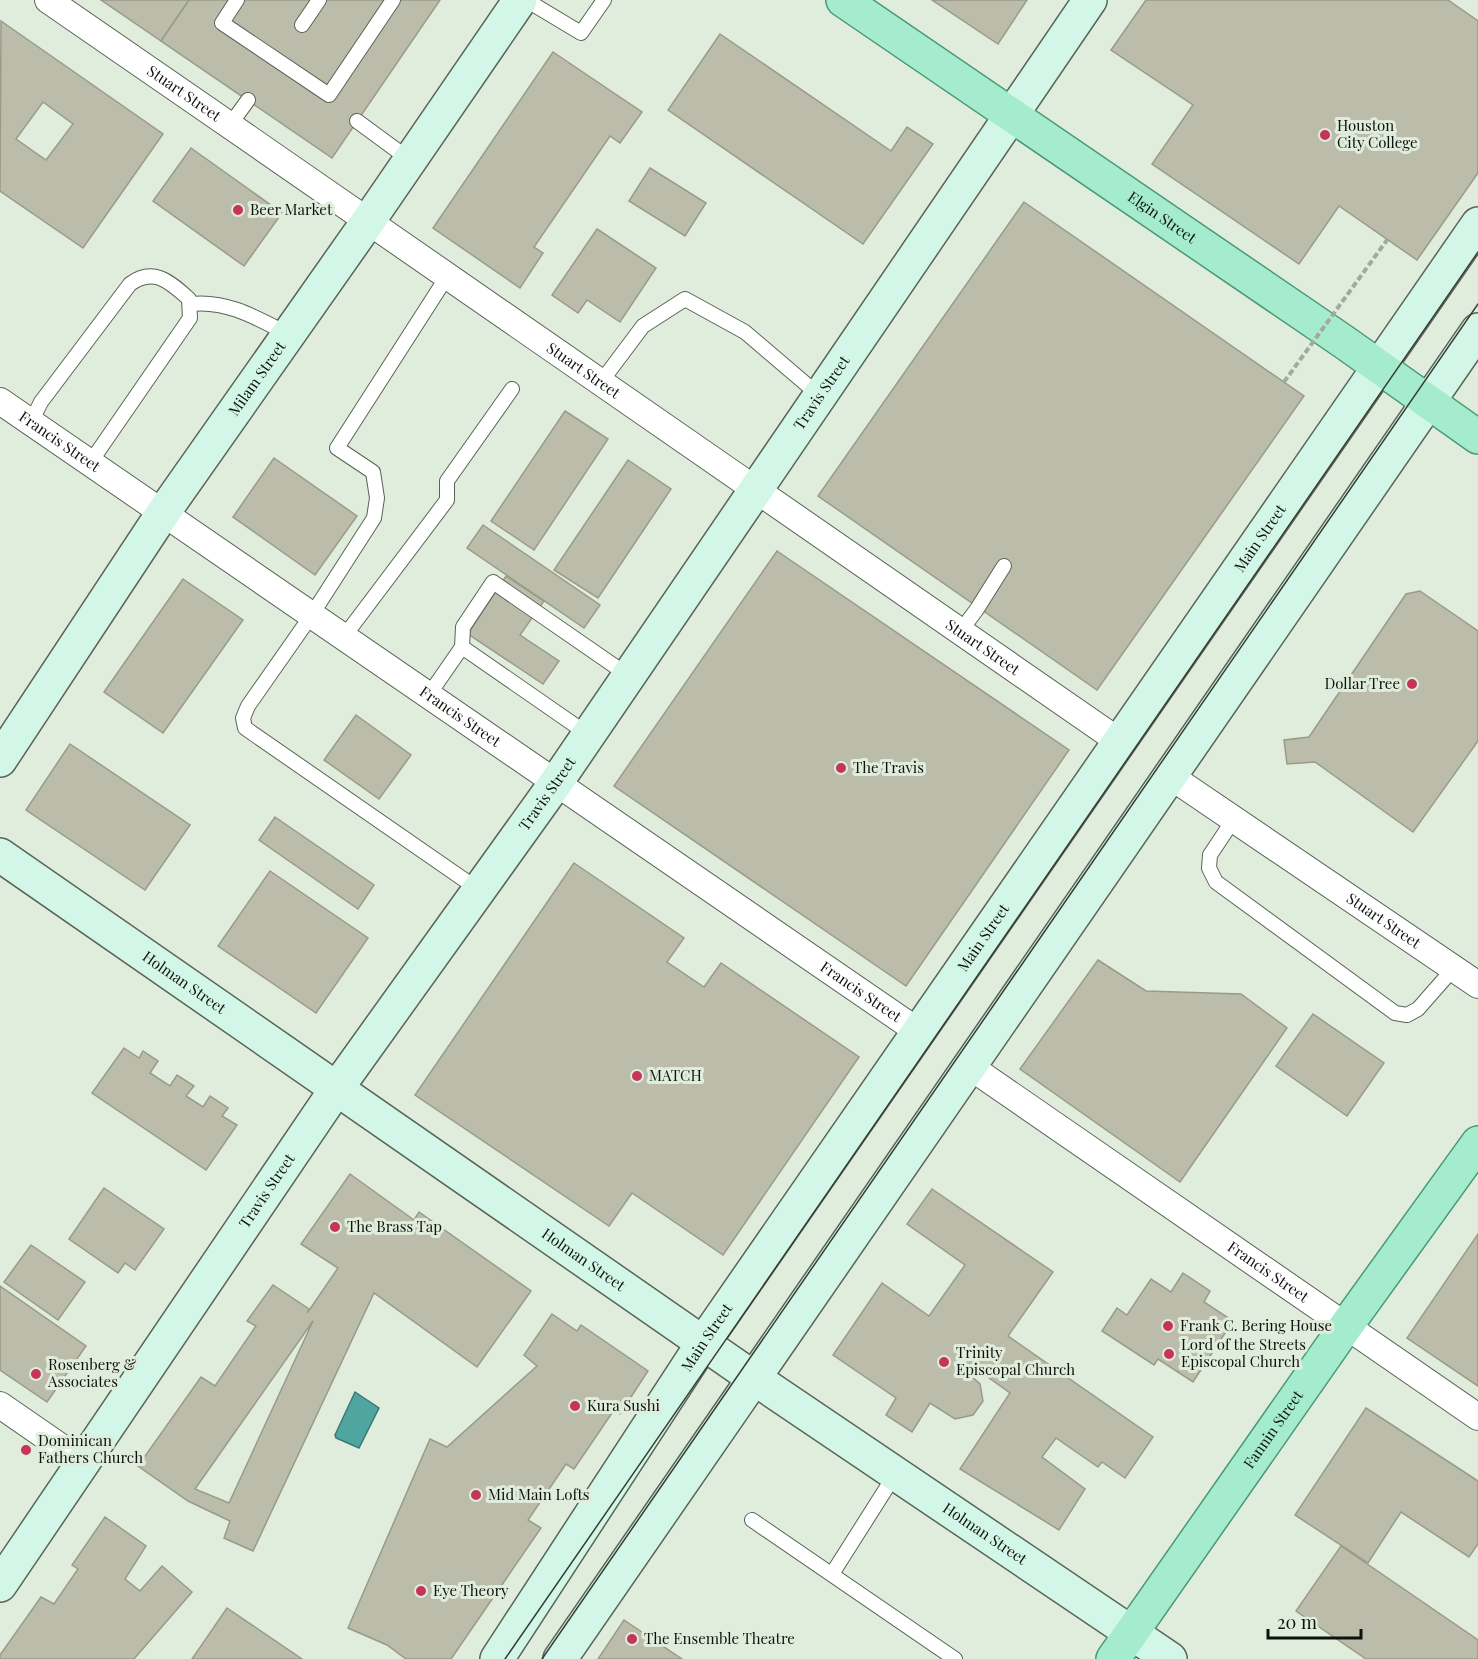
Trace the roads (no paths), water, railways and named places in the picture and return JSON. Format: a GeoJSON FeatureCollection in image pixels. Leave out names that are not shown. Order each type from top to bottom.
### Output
{"type":"FeatureCollection","features":[{"type":"Feature","properties":{"kind":"main road","name":"Milam Street"},"geometry":{"type":"LineString","coordinates":[[0,760],[163,513],[520,0]]}},
{"type":"Feature","properties":{"kind":"main road","name":"Elgin Street"},"geometry":{"type":"LineString","coordinates":[[843,0],[1478,437]]}},
{"type":"Feature","properties":{"kind":"main road","name":"Travis Street"},"geometry":{"type":"LineString","coordinates":[[0,1585],[337,1088],[589,735],[1090,0]]}},
{"type":"Feature","properties":{"kind":"main road","name":"Main Street"},"geometry":{"type":"LineString","coordinates":[[497,1659],[704,1344],[1478,224]]}},
{"type":"Feature","properties":{"kind":"main road"},"geometry":{"type":"LineString","coordinates":[[560,1659],[1478,330]]}},
{"type":"Feature","properties":{"kind":"main road","name":"Holman Street"},"geometry":{"type":"LineString","coordinates":[[0,855],[704,1344],[1170,1659]]}},
{"type":"Feature","properties":{"kind":"main road","name":"Fannin Street"},"geometry":{"type":"LineString","coordinates":[[1113,1659],[1346,1326],[1478,1143]]}},
{"type":"Feature","properties":{"kind":"street","name":"Stuart Street"},"geometry":{"type":"LineString","coordinates":[[48,0],[1120,742]]}},
{"type":"Feature","properties":{"kind":"street","name":"Francis Street"},"geometry":{"type":"LineString","coordinates":[[0,401],[919,1032]]}},
{"type":"Feature","properties":{"kind":"street","name":"Stuart Street"},"geometry":{"type":"LineString","coordinates":[[1170,776],[1478,984]]}},
{"type":"Feature","properties":{"kind":"street","name":"Francis Street"},"geometry":{"type":"LineString","coordinates":[[969,1066],[1478,1417]]}},
{"type":"Feature","properties":{"kind":"street"},"geometry":{"type":"LineString","coordinates":[[0,1405],[84,1462]]}},
{"type":"Feature","properties":{"kind":"lane"},"geometry":{"type":"LineString","coordinates":[[237,0],[222,23],[329,94],[393,0]]}},
{"type":"Feature","properties":{"kind":"lane"},"geometry":{"type":"LineString","coordinates":[[302,25],[319,0]]}},
{"type":"Feature","properties":{"kind":"lane"},"geometry":{"type":"LineString","coordinates":[[526,0],[581,33],[604,0]]}},
{"type":"Feature","properties":{"kind":"lane"},"geometry":{"type":"LineString","coordinates":[[230,125],[248,100]]}},
{"type":"Feature","properties":{"kind":"lane"},"geometry":{"type":"LineString","coordinates":[[357,122],[410,160]]}},
{"type":"Feature","properties":{"kind":"lane"},"geometry":{"type":"LineString","coordinates":[[448,275],[337,448],[373,472],[377,498],[374,518],[311,616],[248,706],[243,718],[245,728],[479,890]]}},
{"type":"Feature","properties":{"kind":"lane"},"geometry":{"type":"LineString","coordinates":[[31,422],[41,402],[130,284],[140,276],[160,277],[189,299],[190,318],[90,463]]}},
{"type":"Feature","properties":{"kind":"lane"},"geometry":{"type":"LineString","coordinates":[[601,382],[643,326],[685,299],[745,332],[820,396]]}},
{"type":"Feature","properties":{"kind":"lane"},"geometry":{"type":"LineString","coordinates":[[190,304],[212,303],[244,311],[288,334]]}},
{"type":"Feature","properties":{"kind":"lane"},"geometry":{"type":"LineString","coordinates":[[343,638],[447,500],[447,481],[512,389]]}},
{"type":"Feature","properties":{"kind":"lane"},"geometry":{"type":"LineString","coordinates":[[960,632],[1004,566]]}},
{"type":"Feature","properties":{"kind":"lane"},"geometry":{"type":"LineString","coordinates":[[428,696],[462,647],[463,627],[493,582],[629,675]]}},
{"type":"Feature","properties":{"kind":"lane"},"geometry":{"type":"LineString","coordinates":[[462,647],[589,735]]}},
{"type":"Feature","properties":{"kind":"lane"},"geometry":{"type":"LineString","coordinates":[[1234,819],[1210,855],[1209,868],[1216,882],[1395,1013],[1407,1015],[1418,1010],[1454,968]]}},
{"type":"Feature","properties":{"kind":"lane"},"geometry":{"type":"LineString","coordinates":[[832,1574],[896,1473]]}},
{"type":"Feature","properties":{"kind":"lane"},"geometry":{"type":"LineString","coordinates":[[752,1520],[955,1659]]}},
{"type":"Feature","properties":{"kind":"water"},"geometry":{"type":"Polygon","coordinates":[[[355,1392],[379,1408],[359,1448],[336,1438],[335,1435],[355,1392]]]}},
{"type":"Feature","properties":{"kind":"tram line"},"geometry":{"type":"LineString","coordinates":[[505,1659],[1478,252]]}},
{"type":"Feature","properties":{"kind":"tram line"},"geometry":{"type":"LineString","coordinates":[[542,1659],[1478,304]]}},
{"type":"Feature","properties":{"kind":"place","name":"Houston City College"},"geometry":{"type":"Point","coordinates":[1325,135]}},
{"type":"Feature","properties":{"kind":"place","name":"Beer Market"},"geometry":{"type":"Point","coordinates":[238,210]}},
{"type":"Feature","properties":{"kind":"place","name":"Dollar Tree"},"geometry":{"type":"Point","coordinates":[1412,684]}},
{"type":"Feature","properties":{"kind":"place","name":"The Travis"},"geometry":{"type":"Point","coordinates":[841,768]}},
{"type":"Feature","properties":{"kind":"place","name":"MATCH"},"geometry":{"type":"Point","coordinates":[637,1076]}},
{"type":"Feature","properties":{"kind":"place","name":"The Brass Tap"},"geometry":{"type":"Point","coordinates":[335,1227]}},
{"type":"Feature","properties":{"kind":"place","name":"Frank C. Bering House"},"geometry":{"type":"Point","coordinates":[1168,1326]}},
{"type":"Feature","properties":{"kind":"place","name":"Lord of the Streets Episcopal Church"},"geometry":{"type":"Point","coordinates":[1169,1354]}},
{"type":"Feature","properties":{"kind":"place","name":"Trinity Episcopal Church"},"geometry":{"type":"Point","coordinates":[944,1362]}},
{"type":"Feature","properties":{"kind":"place","name":"Rosenberg & Associates"},"geometry":{"type":"Point","coordinates":[36,1374]}},
{"type":"Feature","properties":{"kind":"place","name":"Kura Sushi"},"geometry":{"type":"Point","coordinates":[575,1406]}},
{"type":"Feature","properties":{"kind":"place","name":"Dominican Fathers Church"},"geometry":{"type":"Point","coordinates":[26,1450]}},
{"type":"Feature","properties":{"kind":"place","name":"Mid Main Lofts"},"geometry":{"type":"Point","coordinates":[476,1495]}},
{"type":"Feature","properties":{"kind":"place","name":"Eye Theory"},"geometry":{"type":"Point","coordinates":[421,1591]}},
{"type":"Feature","properties":{"kind":"place","name":"The Ensemble Theatre"},"geometry":{"type":"Point","coordinates":[632,1639]}}]}
